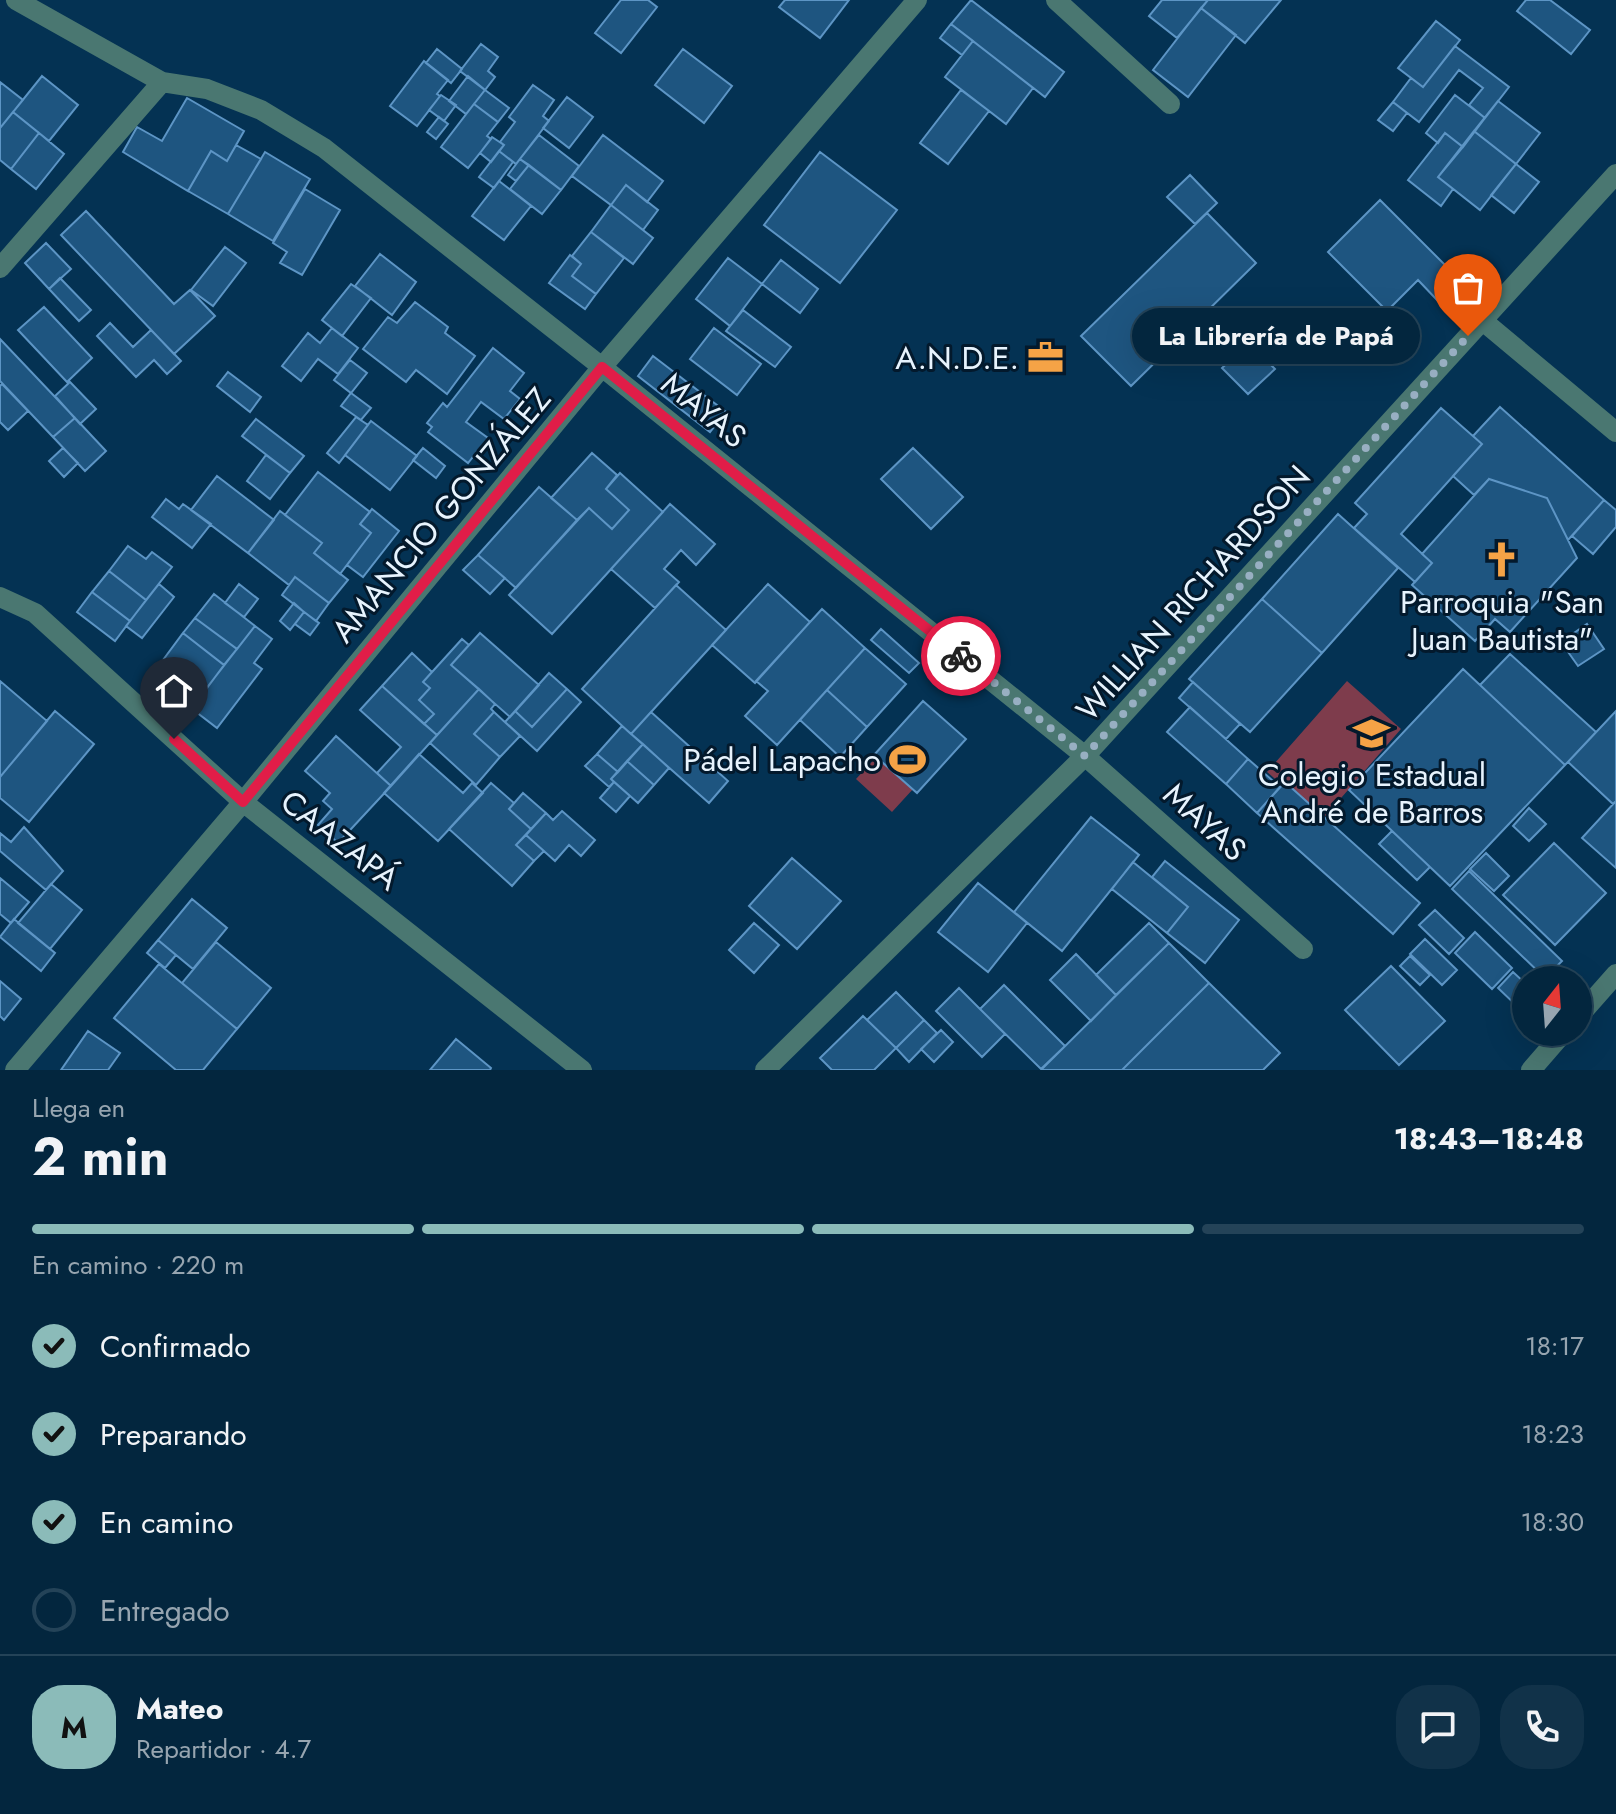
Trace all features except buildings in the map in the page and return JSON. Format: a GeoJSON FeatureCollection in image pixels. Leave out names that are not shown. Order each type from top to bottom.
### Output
{"type":"FeatureCollection","features":[{"type":"Feature","properties":{"kind":"street","name":"MAYAS"},"geometry":{"type":"LineString","coordinates":[[16,0],[162,82],[207,89],[261,110],[324,148],[602,367],[1085,756],[1303,949]]}},
{"type":"Feature","properties":{"kind":"street","name":"AMANCIO GONZÁLEZ"},"geometry":{"type":"LineString","coordinates":[[15,1070],[243,802],[602,367],[917,0]]}},
{"type":"Feature","properties":{"kind":"street"},"geometry":{"type":"LineString","coordinates":[[1056,0],[1170,104]]}},
{"type":"Feature","properties":{"kind":"street"},"geometry":{"type":"LineString","coordinates":[[0,268],[162,82]]}},
{"type":"Feature","properties":{"kind":"street","name":"WILLIAN RICHARDSON"},"geometry":{"type":"LineString","coordinates":[[765,1070],[1085,756],[1616,174]]}},
{"type":"Feature","properties":{"kind":"street"},"geometry":{"type":"LineString","coordinates":[[1483,321],[1616,432]]}},
{"type":"Feature","properties":{"kind":"street","name":"CAAZAPÁ"},"geometry":{"type":"LineString","coordinates":[[0,597],[35,613],[243,802],[582,1070]]}},
{"type":"Feature","properties":{"kind":"street"},"geometry":{"type":"LineString","coordinates":[[1592,1001],[1616,974]]}},
{"type":"Feature","properties":{"kind":"street"},"geometry":{"type":"LineString","coordinates":[[1531,1070],[1552,1046]]}},
{"type":"Feature","properties":{"kind":"shaded area"},"geometry":{"type":"Polygon","coordinates":[[[1347,681],[1401,729],[1322,820],[1267,772],[1347,681]]]}},
{"type":"Feature","properties":{"kind":"shaded area","name":"Pádel Lapacho"},"geometry":{"type":"Polygon","coordinates":[[[921,709],[957,741],[892,812],[856,779],[921,709]]]}},
{"type":"Feature","properties":{"kind":"way so far"},"geometry":{"type":"LineString","coordinates":[[961,656],[1085,756],[1468,336]]}},
{"type":"Feature","properties":{"kind":"place","name":"La Librería de Papá"},"geometry":{"type":"Point","coordinates":[1468,336]}},
{"type":"Feature","properties":{"kind":"place","name":"A.N.D.E."},"geometry":{"type":"Point","coordinates":[1045,358]}},
{"type":"Feature","properties":{"kind":"place","name":"Parroquia \"San Juan Bautista\""},"geometry":{"type":"Point","coordinates":[1502,560]}},
{"type":"Feature","properties":{"kind":"place","name":"Colegio Estadual André de Barros"},"geometry":{"type":"Point","coordinates":[1372,733]}},
{"type":"Feature","properties":{"kind":"place","name":"Pádel Lapacho"},"geometry":{"type":"Point","coordinates":[907,760]}},
{"type":"Feature","properties":{"kind":"route"},"geometry":{"type":"LineString","coordinates":[[174,739],[243,802],[602,367],[961,656]]}}]}
